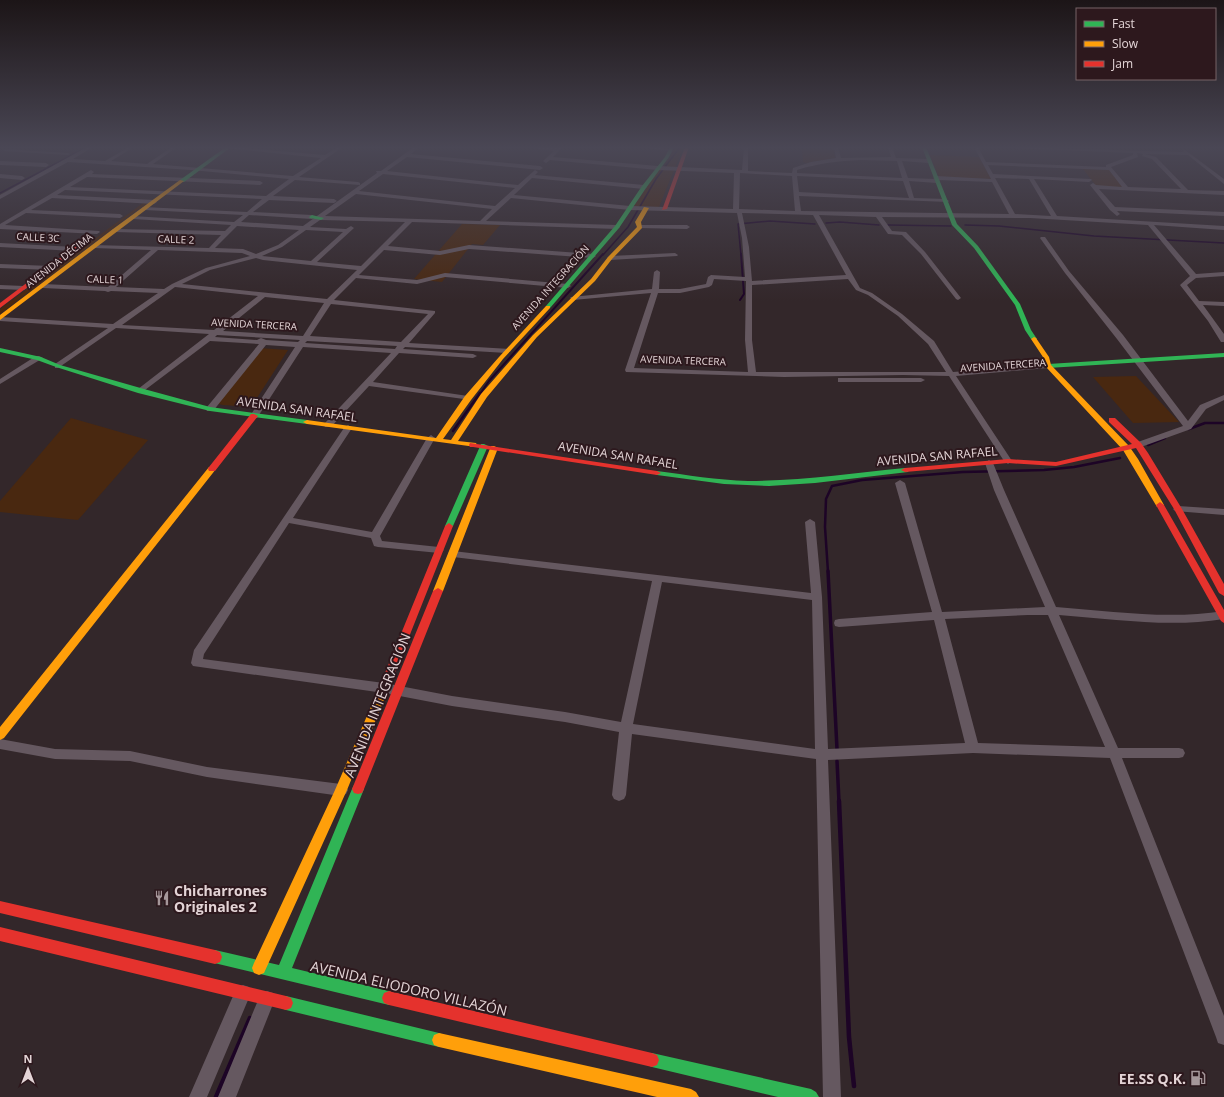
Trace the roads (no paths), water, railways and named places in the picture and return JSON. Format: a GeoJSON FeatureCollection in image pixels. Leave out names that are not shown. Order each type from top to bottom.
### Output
{"type":"FeatureCollection","features":[{"type":"Feature","properties":{"kind":"main road","name":"AVENIDA DÉCIMA"},"geometry":{"type":"LineString","coordinates":[[0,306],[97,232],[120,216],[153,198]]}},
{"type":"Feature","properties":{"kind":"main road","name":"AVENIDA INTEGRACIÓN"},"geometry":{"type":"LineString","coordinates":[[454,441],[484,396],[535,336],[593,280],[610,258],[640,227],[638,222],[641,198]]}},
{"type":"Feature","properties":{"kind":"main road"},"geometry":{"type":"LineString","coordinates":[[664,209],[668,198]]}},
{"type":"Feature","properties":{"kind":"main road"},"geometry":{"type":"LineString","coordinates":[[945,198],[955,225],[976,247],[1018,305],[1031,338],[1047,362],[1060,370],[1138,445],[1178,509],[1224,593]]}},
{"type":"Feature","properties":{"kind":"main road","name":"AVENIDA DÉCIMA"},"geometry":{"type":"LineString","coordinates":[[0,319],[133,217],[144,204]]}},
{"type":"Feature","properties":{"kind":"main road","name":"AVENIDA INTEGRACIÓN"},"geometry":{"type":"LineString","coordinates":[[435,438],[504,354],[568,286],[617,227],[639,208]]}},
{"type":"Feature","properties":{"kind":"main road","name":"AVENIDA SAN RAFAEL"},"geometry":{"type":"LineString","coordinates":[[0,350],[39,358],[58,366],[210,410],[435,438],[725,482],[814,480],[1008,461],[1056,464],[1138,445]]}},
{"type":"Feature","properties":{"kind":"main road","name":"AVENIDA TERCERA"},"geometry":{"type":"LineString","coordinates":[[1060,370],[1138,360],[1224,355]]}},
{"type":"Feature","properties":{"kind":"main road","name":"AVENIDA TERCERA"},"geometry":{"type":"LineString","coordinates":[[1060,370],[1224,364]]}},
{"type":"Feature","properties":{"kind":"main road"},"geometry":{"type":"LineString","coordinates":[[1060,370],[1126,448],[1138,466],[1223,616]]}},
{"type":"Feature","properties":{"kind":"main road"},"geometry":{"type":"LineString","coordinates":[[0,735],[254,416]]}},
{"type":"Feature","properties":{"kind":"main road","name":"AVENIDA INTEGRACIÓN"},"geometry":{"type":"LineString","coordinates":[[259,968],[341,790],[384,688],[439,550],[484,446]]}},
{"type":"Feature","properties":{"kind":"main road","name":"AVENIDA INTEGRACIÓN"},"geometry":{"type":"LineString","coordinates":[[283,972],[398,692],[494,448]]}},
{"type":"Feature","properties":{"kind":"main road","name":"AVENIDA ELIODORO VILLAZÓN"},"geometry":{"type":"LineString","coordinates":[[0,907],[259,968],[283,972],[811,1097]]}},
{"type":"Feature","properties":{"kind":"main road"},"geometry":{"type":"LineString","coordinates":[[0,934],[484,1050],[691,1097]]}},
{"type":"Feature","properties":{"kind":"street"},"geometry":{"type":"LineString","coordinates":[[0,226],[46,198]]}},
{"type":"Feature","properties":{"kind":"street"},"geometry":{"type":"LineString","coordinates":[[76,198],[249,213],[317,217],[617,227]]}},
{"type":"Feature","properties":{"kind":"street"},"geometry":{"type":"LineString","coordinates":[[210,250],[236,224],[268,198]]}},
{"type":"Feature","properties":{"kind":"street"},"geometry":{"type":"LineString","coordinates":[[272,198],[334,201]]}},
{"type":"Feature","properties":{"kind":"street"},"geometry":{"type":"LineString","coordinates":[[58,366],[113,326],[174,285],[208,269],[280,246],[305,228],[338,198]]}},
{"type":"Feature","properties":{"kind":"street"},"geometry":{"type":"LineString","coordinates":[[253,254],[270,247],[344,198]]}},
{"type":"Feature","properties":{"kind":"street"},"geometry":{"type":"LineString","coordinates":[[408,198],[496,208]]}},
{"type":"Feature","properties":{"kind":"street"},"geometry":{"type":"LineString","coordinates":[[481,223],[507,198]]}},
{"type":"Feature","properties":{"kind":"street"},"geometry":{"type":"LineString","coordinates":[[534,198],[639,208],[878,215],[1055,216],[1224,228]]}},
{"type":"Feature","properties":{"kind":"street"},"geometry":{"type":"LineString","coordinates":[[737,198],[737,211],[744,228],[748,281],[749,357],[752,373]]}},
{"type":"Feature","properties":{"kind":"street"},"geometry":{"type":"LineString","coordinates":[[796,198],[798,212]]}},
{"type":"Feature","properties":{"kind":"street"},"geometry":{"type":"LineString","coordinates":[[893,198],[946,201]]}},
{"type":"Feature","properties":{"kind":"street"},"geometry":{"type":"LineString","coordinates":[[1004,198],[1013,216]]}},
{"type":"Feature","properties":{"kind":"street"},"geometry":{"type":"LineString","coordinates":[[1044,198],[1055,216]]}},
{"type":"Feature","properties":{"kind":"street"},"geometry":{"type":"LineString","coordinates":[[1104,198],[1122,221]]}},
{"type":"Feature","properties":{"kind":"street"},"geometry":{"type":"LineString","coordinates":[[1112,209],[1224,214]]}},
{"type":"Feature","properties":{"kind":"street"},"geometry":{"type":"LineString","coordinates":[[24,211],[120,216]]}},
{"type":"Feature","properties":{"kind":"street"},"geometry":{"type":"LineString","coordinates":[[815,213],[858,289],[870,294],[900,315],[931,344],[1008,461]]}},
{"type":"Feature","properties":{"kind":"street"},"geometry":{"type":"LineString","coordinates":[[878,215],[890,233],[904,233],[923,253],[958,298]]}},
{"type":"Feature","properties":{"kind":"street"},"geometry":{"type":"LineString","coordinates":[[133,217],[348,231]]}},
{"type":"Feature","properties":{"kind":"street"},"geometry":{"type":"LineString","coordinates":[[312,263],[361,219]]}},
{"type":"Feature","properties":{"kind":"street"},"geometry":{"type":"LineString","coordinates":[[254,416],[259,406],[329,301],[410,221]]}},
{"type":"Feature","properties":{"kind":"street"},"geometry":{"type":"LineString","coordinates":[[1149,223],[1194,276]]}},
{"type":"Feature","properties":{"kind":"street"},"geometry":{"type":"LineString","coordinates":[[0,226],[97,232]]}},
{"type":"Feature","properties":{"kind":"street"},"geometry":{"type":"LineString","coordinates":[[640,227],[687,227]]}},
{"type":"Feature","properties":{"kind":"street"},"geometry":{"type":"LineString","coordinates":[[115,230],[227,233]]}},
{"type":"Feature","properties":{"kind":"street"},"geometry":{"type":"LineString","coordinates":[[1043,238],[1067,272],[1138,360],[1188,427],[1203,407],[1224,397]]}},
{"type":"Feature","properties":{"kind":"street","name":"CALLE 3C"},"geometry":{"type":"LineString","coordinates":[[0,245],[75,249]]}},
{"type":"Feature","properties":{"kind":"street","name":"CALLE 2"},"geometry":{"type":"LineString","coordinates":[[94,246],[243,251],[263,258],[362,268]]}},
{"type":"Feature","properties":{"kind":"street"},"geometry":{"type":"LineString","coordinates":[[384,248],[440,253],[469,246],[593,256]]}},
{"type":"Feature","properties":{"kind":"street"},"geometry":{"type":"LineString","coordinates":[[108,290],[157,248]]}},
{"type":"Feature","properties":{"kind":"street"},"geometry":{"type":"LineString","coordinates":[[610,258],[675,255]]}},
{"type":"Feature","properties":{"kind":"street"},"geometry":{"type":"LineString","coordinates":[[0,266],[50,268]]}},
{"type":"Feature","properties":{"kind":"street"},"geometry":{"type":"LineString","coordinates":[[655,291],[657,272]]}},
{"type":"Feature","properties":{"kind":"street"},"geometry":{"type":"LineString","coordinates":[[1224,274],[1194,276],[1183,285],[1198,303],[1224,340]]}},
{"type":"Feature","properties":{"kind":"street"},"geometry":{"type":"LineString","coordinates":[[353,276],[417,282],[445,275],[568,286]]}},
{"type":"Feature","properties":{"kind":"street"},"geometry":{"type":"LineString","coordinates":[[573,298],[655,291],[680,291],[709,285],[712,277],[748,281],[850,277]]}},
{"type":"Feature","properties":{"kind":"street"},"geometry":{"type":"LineString","coordinates":[[174,285],[433,312],[328,425]]}},
{"type":"Feature","properties":{"kind":"street","name":"CALLE 1"},"geometry":{"type":"LineString","coordinates":[[43,286],[165,292]]}},
{"type":"Feature","properties":{"kind":"street"},"geometry":{"type":"LineString","coordinates":[[0,287],[24,288]]}},
{"type":"Feature","properties":{"kind":"street","name":"AVENIDA TERCERA"},"geometry":{"type":"LineString","coordinates":[[655,291],[629,370],[752,373],[798,378],[855,381],[1060,370]]}},
{"type":"Feature","properties":{"kind":"street"},"geometry":{"type":"LineString","coordinates":[[141,391],[264,295]]}},
{"type":"Feature","properties":{"kind":"street"},"geometry":{"type":"LineString","coordinates":[[1198,303],[1224,304]]}},
{"type":"Feature","properties":{"kind":"street","name":"AVENIDA TERCERA"},"geometry":{"type":"LineString","coordinates":[[0,319],[402,344],[504,354]]}},
{"type":"Feature","properties":{"kind":"street","name":"AVENIDA TERCERA"},"geometry":{"type":"LineString","coordinates":[[0,326],[396,351],[504,354]]}},
{"type":"Feature","properties":{"kind":"street"},"geometry":{"type":"LineString","coordinates":[[210,410],[264,343],[255,335]]}},
{"type":"Feature","properties":{"kind":"street"},"geometry":{"type":"LineString","coordinates":[[0,382],[39,358]]}},
{"type":"Feature","properties":{"kind":"street","name":"AVENIDA TERCERA"},"geometry":{"type":"LineString","coordinates":[[953,376],[1047,362]]}},
{"type":"Feature","properties":{"kind":"street"},"geometry":{"type":"LineString","coordinates":[[366,384],[468,398]]}},
{"type":"Feature","properties":{"kind":"street","name":"AVENIDA SAN RAFAEL"},"geometry":{"type":"LineString","coordinates":[[1138,445],[1188,427]]}},
{"type":"Feature","properties":{"kind":"street"},"geometry":{"type":"LineString","coordinates":[[348,428],[198,653],[198,663],[384,688],[398,692],[626,728],[822,755],[972,748],[1114,753],[1178,753]]}},
{"type":"Feature","properties":{"kind":"street"},"geometry":{"type":"LineString","coordinates":[[374,536],[435,438]]}},
{"type":"Feature","properties":{"kind":"street"},"geometry":{"type":"LineString","coordinates":[[989,463],[999,490],[1051,611],[1114,753],[1224,1037]]}},
{"type":"Feature","properties":{"kind":"street"},"geometry":{"type":"LineString","coordinates":[[900,483],[938,615],[972,748]]}},
{"type":"Feature","properties":{"kind":"street"},"geometry":{"type":"LineString","coordinates":[[1178,509],[1224,512]]}},
{"type":"Feature","properties":{"kind":"street"},"geometry":{"type":"LineString","coordinates":[[287,520],[332,527],[374,536]]}},
{"type":"Feature","properties":{"kind":"street"},"geometry":{"type":"LineString","coordinates":[[810,522],[817,597],[832,1097]]}},
{"type":"Feature","properties":{"kind":"street"},"geometry":{"type":"LineString","coordinates":[[374,536],[378,544],[439,550]]}},
{"type":"Feature","properties":{"kind":"street"},"geometry":{"type":"LineString","coordinates":[[453,554],[817,597]]}},
{"type":"Feature","properties":{"kind":"street"},"geometry":{"type":"LineString","coordinates":[[619,795],[626,728],[658,578]]}},
{"type":"Feature","properties":{"kind":"street"},"geometry":{"type":"LineString","coordinates":[[839,623],[938,615],[1051,611],[1167,619],[1223,616]]}},
{"type":"Feature","properties":{"kind":"street"},"geometry":{"type":"LineString","coordinates":[[0,744],[55,754],[130,756],[207,772],[341,790]]}},
{"type":"Feature","properties":{"kind":"street"},"geometry":{"type":"LineString","coordinates":[[198,1097],[243,993]]}},
{"type":"Feature","properties":{"kind":"street"},"geometry":{"type":"LineString","coordinates":[[227,1097],[268,999]]}},
{"type":"Feature","properties":{"kind":"waterway"},"geometry":{"type":"LineString","coordinates":[[603,255],[628,227],[645,198]]}},
{"type":"Feature","properties":{"kind":"waterway"},"geometry":{"type":"LineString","coordinates":[[741,255],[738,224],[770,221],[815,224]]}},
{"type":"Feature","properties":{"kind":"waterway"},"geometry":{"type":"LineString","coordinates":[[826,223],[840,222],[879,225]]}},
{"type":"Feature","properties":{"kind":"waterway"},"geometry":{"type":"LineString","coordinates":[[888,225],[951,226]]}},
{"type":"Feature","properties":{"kind":"waterway"},"geometry":{"type":"LineString","coordinates":[[965,225],[999,226],[1094,236],[1224,243]]}},
{"type":"Feature","properties":{"kind":"waterway"},"geometry":{"type":"LineString","coordinates":[[480,394],[489,381],[603,254]]}},
{"type":"Feature","properties":{"kind":"waterway"},"geometry":{"type":"LineString","coordinates":[[740,300],[744,294],[741,254]]}},
{"type":"Feature","properties":{"kind":"waterway"},"geometry":{"type":"LineString","coordinates":[[453,431],[480,393]]}},
{"type":"Feature","properties":{"kind":"waterway"},"geometry":{"type":"LineString","coordinates":[[1189,429],[1205,423],[1224,423]]}},
{"type":"Feature","properties":{"kind":"waterway"},"geometry":{"type":"LineString","coordinates":[[1148,445],[1165,438]]}},
{"type":"Feature","properties":{"kind":"waterway"},"geometry":{"type":"LineString","coordinates":[[828,572],[825,527],[826,499],[832,486],[862,480],[963,472],[1044,470],[1074,467],[1120,458]]}},
{"type":"Feature","properties":{"kind":"waterway"},"geometry":{"type":"LineString","coordinates":[[828,571],[837,749]]}},
{"type":"Feature","properties":{"kind":"waterway"},"geometry":{"type":"LineString","coordinates":[[837,761],[839,802]]}},
{"type":"Feature","properties":{"kind":"waterway"},"geometry":{"type":"LineString","coordinates":[[839,801],[849,1037],[854,1086]]}},
{"type":"Feature","properties":{"kind":"waterway"},"geometry":{"type":"LineString","coordinates":[[216,1097],[250,1018]]}},
{"type":"Feature","properties":{"kind":"place","name":"Chicharrones Originales 2"},"geometry":{"type":"Point","coordinates":[162,898]}},
{"type":"Feature","properties":{"kind":"place","name":"EE.SS Q.K."},"geometry":{"type":"Point","coordinates":[1198,1078]}}]}
